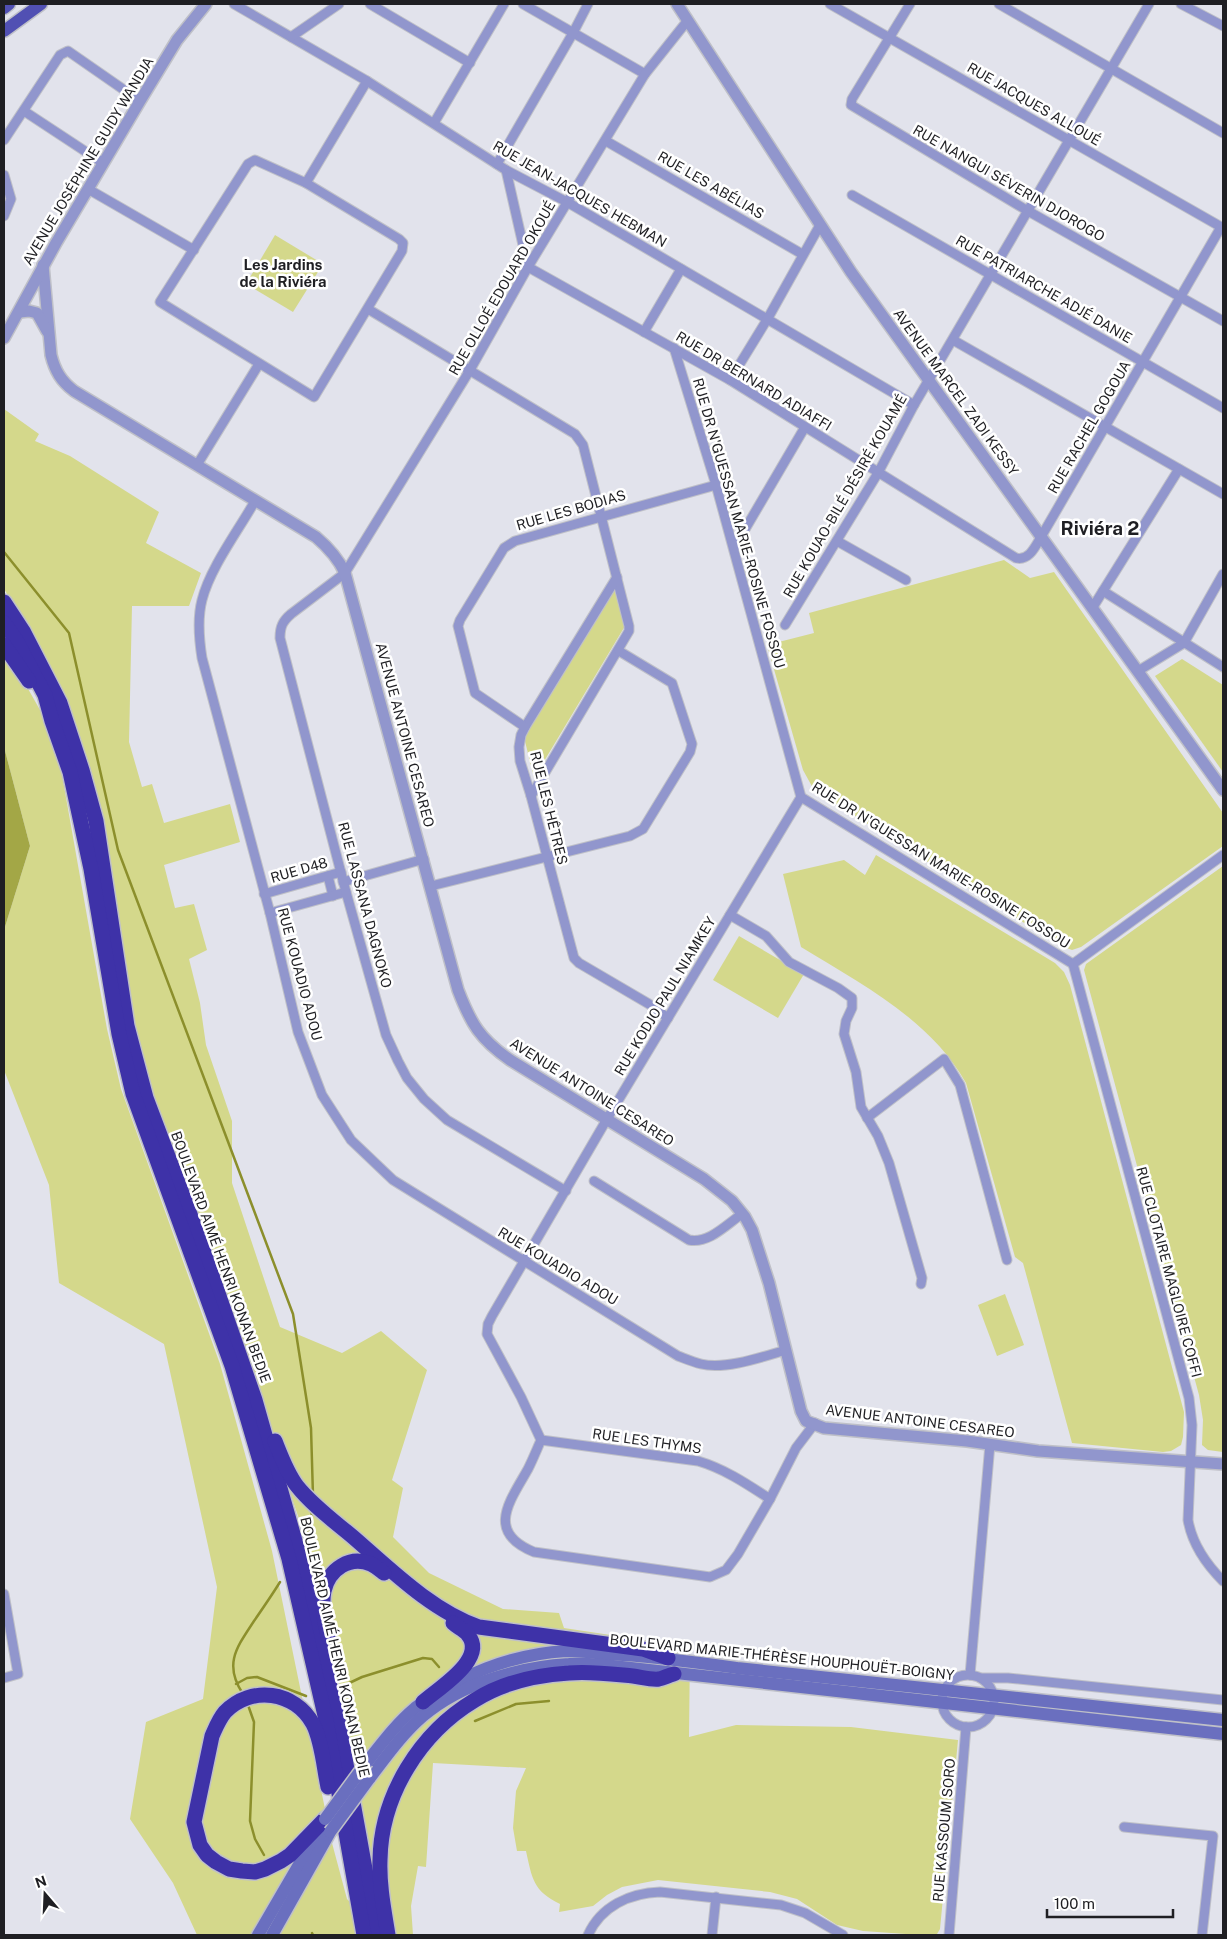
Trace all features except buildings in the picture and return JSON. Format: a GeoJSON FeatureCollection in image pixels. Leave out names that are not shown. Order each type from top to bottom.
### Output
{"type":"FeatureCollection","features":[{"type":"Feature","properties":{"kind":"highway","name":"BOULEVARD AIMÉ HENRI KONAN BEDIE"},"geometry":{"type":"LineString","coordinates":[[4,602],[23,631],[60,703],[82,770],[96,821],[127,1026],[146,1098],[200,1241],[255,1400],[293,1532],[296,1584],[326,1720],[364,1935]]}},
{"type":"Feature","properties":{"kind":"highway","name":"BOULEVARD AIMÉ HENRI KONAN BEDIE"},"geometry":{"type":"LineString","coordinates":[[4,623],[38,679],[70,772],[91,869],[119,1034],[133,1094],[232,1366],[294,1557],[339,1725],[376,1935]]}},
{"type":"Feature","properties":{"kind":"highway"},"geometry":{"type":"LineString","coordinates":[[4,645],[30,683],[52,721]]}},
{"type":"Feature","properties":{"kind":"highway"},"geometry":{"type":"LineString","coordinates":[[255,1400],[268,1419],[291,1477],[310,1500],[400,1577],[462,1622],[479,1627],[643,1649],[668,1658]]}},
{"type":"Feature","properties":{"kind":"highway"},"geometry":{"type":"LineString","coordinates":[[339,1725],[323,1606],[327,1583],[332,1572],[346,1563],[361,1561],[372,1565],[468,1634],[472,1642],[469,1660],[464,1668],[423,1702]]}},
{"type":"Feature","properties":{"kind":"highway"},"geometry":{"type":"LineString","coordinates":[[388,1935],[383,1902],[380,1859],[386,1818],[399,1782],[415,1755],[428,1739],[451,1717],[475,1700],[498,1689],[528,1679],[570,1673],[613,1674],[659,1679],[674,1674]]}},
{"type":"Feature","properties":{"kind":"highway"},"geometry":{"type":"LineString","coordinates":[[328,1825],[281,1861],[255,1872],[229,1869],[207,1855],[200,1845],[194,1822],[195,1810],[212,1736],[218,1722],[231,1707],[246,1699],[263,1695],[274,1695],[290,1700],[303,1711],[313,1724],[319,1741],[351,1894],[359,1910]]}},
{"type":"Feature","properties":{"kind":"main road"},"geometry":{"type":"LineString","coordinates":[[4,8],[9,4]]}},
{"type":"Feature","properties":{"kind":"main road"},"geometry":{"type":"LineString","coordinates":[[4,31],[40,4]]}},
{"type":"Feature","properties":{"kind":"main road","name":"BOULEVARD MARIE-THÉRÈSE HOUPHOUËT-BOIGNY"},"geometry":{"type":"LineString","coordinates":[[258,1935],[367,1762],[396,1726],[423,1702],[450,1685],[473,1674],[519,1659],[568,1651],[668,1658],[746,1669],[1223,1720]]}},
{"type":"Feature","properties":{"kind":"main road","name":"BOULEVARD MARIE-THÉRÈSE HOUPHOUËT-BOIGNY"},"geometry":{"type":"LineString","coordinates":[[272,1935],[328,1825],[369,1780],[391,1749],[424,1715],[464,1690],[496,1678],[547,1666],[571,1663],[604,1665],[1223,1734]]}},
{"type":"Feature","properties":{"kind":"street","name":"AVENUE JOSÉPHINE GUIDY WANDJA"},"geometry":{"type":"LineString","coordinates":[[4,338],[20,312],[43,265],[140,101],[177,40],[206,4]]}},
{"type":"Feature","properties":{"kind":"street","name":"RUE JEAN-JACQUES HEBMAN"},"geometry":{"type":"LineString","coordinates":[[234,4],[367,81],[506,170],[567,202],[914,404]]}},
{"type":"Feature","properties":{"kind":"street"},"geometry":{"type":"LineString","coordinates":[[291,37],[339,4]]}},
{"type":"Feature","properties":{"kind":"street"},"geometry":{"type":"LineString","coordinates":[[370,4],[470,63]]}},
{"type":"Feature","properties":{"kind":"street"},"geometry":{"type":"LineString","coordinates":[[434,123],[504,4]]}},
{"type":"Feature","properties":{"kind":"street"},"geometry":{"type":"LineString","coordinates":[[523,4],[645,74]]}},
{"type":"Feature","properties":{"kind":"street"},"geometry":{"type":"LineString","coordinates":[[497,164],[588,4]]}},
{"type":"Feature","properties":{"kind":"street","name":"AVENUE MARCEL ZADI KESSY"},"geometry":{"type":"LineString","coordinates":[[677,4],[851,272],[1223,790]]}},
{"type":"Feature","properties":{"kind":"street","name":"RUE JACQUES ALLOUÉ"},"geometry":{"type":"LineString","coordinates":[[830,4],[1222,227]]}},
{"type":"Feature","properties":{"kind":"street"},"geometry":{"type":"LineString","coordinates":[[890,38],[910,4]]}},
{"type":"Feature","properties":{"kind":"street"},"geometry":{"type":"LineString","coordinates":[[998,4],[1111,69],[1222,129]]}},
{"type":"Feature","properties":{"kind":"street","name":"RUE KOUAO-BILÉ DÉSIRÉ KOUAMÉ"},"geometry":{"type":"LineString","coordinates":[[784,624],[878,472],[914,404],[1149,4]]}},
{"type":"Feature","properties":{"kind":"street"},"geometry":{"type":"LineString","coordinates":[[1181,4],[1223,26]]}},
{"type":"Feature","properties":{"kind":"street","name":"RUE OLLOÉ EDOUARD OKOUÉ"},"geometry":{"type":"LineString","coordinates":[[345,573],[470,370],[528,267],[645,74],[688,20]]}},
{"type":"Feature","properties":{"kind":"street","name":"RUE NANGUI SÉVERIN DJOROGO"},"geometry":{"type":"LineString","coordinates":[[890,38],[852,99],[851,105],[1028,212],[1223,321]]}},
{"type":"Feature","properties":{"kind":"street"},"geometry":{"type":"LineString","coordinates":[[4,140],[60,55],[68,51],[140,101]]}},
{"type":"Feature","properties":{"kind":"street"},"geometry":{"type":"LineString","coordinates":[[306,183],[367,81]]}},
{"type":"Feature","properties":{"kind":"street"},"geometry":{"type":"LineString","coordinates":[[24,111],[103,163]]}},
{"type":"Feature","properties":{"kind":"street","name":"RUE LES ABÉLIAS"},"geometry":{"type":"LineString","coordinates":[[606,141],[802,254]]}},
{"type":"Feature","properties":{"kind":"street"},"geometry":{"type":"LineString","coordinates":[[255,160],[306,183],[399,239],[403,244],[402,251],[314,397],[160,302],[194,250],[248,164],[255,160]]}},
{"type":"Feature","properties":{"kind":"street"},"geometry":{"type":"LineString","coordinates":[[506,170],[528,267]]}},
{"type":"Feature","properties":{"kind":"street"},"geometry":{"type":"LineString","coordinates":[[4,174],[11,199],[4,216]]}},
{"type":"Feature","properties":{"kind":"street"},"geometry":{"type":"LineString","coordinates":[[88,189],[194,250]]}},
{"type":"Feature","properties":{"kind":"street","name":"RUE PATRIARCHE ADJÉ DANIE"},"geometry":{"type":"LineString","coordinates":[[852,195],[1223,408]]}},
{"type":"Feature","properties":{"kind":"street"},"geometry":{"type":"LineString","coordinates":[[730,380],[768,318],[820,224]]}},
{"type":"Feature","properties":{"kind":"street","name":"RUE RACHEL GOGOUA"},"geometry":{"type":"LineString","coordinates":[[1041,537],[1222,227]]}},
{"type":"Feature","properties":{"kind":"street","name":"AVENUE ANTOINE CESAREO"},"geometry":{"type":"LineString","coordinates":[[43,265],[53,362],[63,382],[74,391],[316,537],[340,561],[345,573],[424,859],[458,990],[468,1016],[491,1045],[510,1060],[718,1189],[732,1201],[752,1230],[759,1248],[801,1411],[806,1421],[824,1428],[1105,1456],[1223,1464]]}},
{"type":"Feature","properties":{"kind":"street","name":"RUE DR BERNARD ADIAFFI"},"geometry":{"type":"LineString","coordinates":[[528,267],[730,380],[1016,558],[1022,559],[1028,556],[1041,537]]}},
{"type":"Feature","properties":{"kind":"street"},"geometry":{"type":"LineString","coordinates":[[644,332],[681,269]]}},
{"type":"Feature","properties":{"kind":"street"},"geometry":{"type":"LineString","coordinates":[[368,309],[575,434],[583,445],[629,632],[531,796]]}},
{"type":"Feature","properties":{"kind":"street"},"geometry":{"type":"LineString","coordinates":[[20,312],[29,311],[37,313],[50,338]]}},
{"type":"Feature","properties":{"kind":"street"},"geometry":{"type":"LineString","coordinates":[[953,340],[1223,494]]}},
{"type":"Feature","properties":{"kind":"street","name":"RUE DR N'GUESSAN MARIE-ROSINE FOSSOU"},"geometry":{"type":"LineString","coordinates":[[674,348],[734,548],[801,797],[1073,964],[1223,855]]}},
{"type":"Feature","properties":{"kind":"street"},"geometry":{"type":"LineString","coordinates":[[197,465],[259,364]]}},
{"type":"Feature","properties":{"kind":"street"},"geometry":{"type":"LineString","coordinates":[[734,548],[806,427]]}},
{"type":"Feature","properties":{"kind":"street"},"geometry":{"type":"LineString","coordinates":[[1093,607],[1179,469]]}},
{"type":"Feature","properties":{"kind":"street","name":"RUE LES BODIAS"},"geometry":{"type":"LineString","coordinates":[[525,727],[475,693],[458,626],[504,548],[509,544],[601,516],[716,485]]}},
{"type":"Feature","properties":{"kind":"street","name":"RUE KOUADIO ADOU"},"geometry":{"type":"LineString","coordinates":[[255,501],[209,581],[202,601],[199,637],[202,658],[270,914],[298,1032],[322,1095],[351,1140],[393,1180],[678,1356],[693,1362],[715,1366],[755,1360],[786,1350]]}},
{"type":"Feature","properties":{"kind":"street"},"geometry":{"type":"LineString","coordinates":[[837,540],[906,580]]}},
{"type":"Feature","properties":{"kind":"street","name":"RUE LASSANA DAGNOKO"},"geometry":{"type":"LineString","coordinates":[[345,573],[284,620],[280,628],[280,638],[343,882],[386,1035],[407,1078],[424,1099],[447,1120],[566,1191]]}},
{"type":"Feature","properties":{"kind":"street"},"geometry":{"type":"LineString","coordinates":[[1138,670],[1184,643],[1223,574]]}},
{"type":"Feature","properties":{"kind":"street","name":"RUE LES HÊTRES"},"geometry":{"type":"LineString","coordinates":[[617,577],[525,727],[521,735],[520,761],[574,958],[578,963],[649,1004],[668,1018]]}},
{"type":"Feature","properties":{"kind":"street"},"geometry":{"type":"LineString","coordinates":[[1103,591],[1223,667]]}},
{"type":"Feature","properties":{"kind":"street"},"geometry":{"type":"LineString","coordinates":[[431,886],[630,836],[642,829],[690,752],[692,744],[672,683],[619,651]]}},
{"type":"Feature","properties":{"kind":"street","name":"RUE KODJO PAUL NIAMKEY"},"geometry":{"type":"LineString","coordinates":[[541,1440],[521,1397],[487,1334],[488,1324],[607,1119],[801,797]]}},
{"type":"Feature","properties":{"kind":"street","name":"RUE D48"},"geometry":{"type":"LineString","coordinates":[[343,882],[424,859]]}},
{"type":"Feature","properties":{"kind":"street","name":"RUE D48"},"geometry":{"type":"LineString","coordinates":[[264,894],[341,872]]}},
{"type":"Feature","properties":{"kind":"street"},"geometry":{"type":"LineString","coordinates":[[328,876],[333,896]]}},
{"type":"Feature","properties":{"kind":"street"},"geometry":{"type":"LineString","coordinates":[[270,914],[346,892]]}},
{"type":"Feature","properties":{"kind":"street"},"geometry":{"type":"LineString","coordinates":[[730,915],[766,936],[789,962],[822,979],[852,998],[852,1008],[846,1020],[844,1034],[856,1072],[861,1107],[878,1136],[889,1163],[922,1278],[921,1284]]}},
{"type":"Feature","properties":{"kind":"street","name":"RUE CLOTAIRE MAGLOIRE COFFI"},"geometry":{"type":"LineString","coordinates":[[1073,964],[1192,1411],[1188,1520],[1190,1533],[1202,1555],[1223,1581]]}},
{"type":"Feature","properties":{"kind":"street"},"geometry":{"type":"LineString","coordinates":[[867,1118],[944,1060],[960,1085],[1007,1260]]}},
{"type":"Feature","properties":{"kind":"street"},"geometry":{"type":"LineString","coordinates":[[594,1181],[689,1240],[697,1241],[707,1238],[742,1214]]}},
{"type":"Feature","properties":{"kind":"street"},"geometry":{"type":"LineString","coordinates":[[541,1440],[529,1467],[512,1495],[505,1517],[507,1529],[512,1539],[522,1547],[534,1552],[710,1577],[726,1570],[738,1554],[770,1499],[796,1448],[815,1423]]}},
{"type":"Feature","properties":{"kind":"street","name":"RUE LES THYMS"},"geometry":{"type":"LineString","coordinates":[[541,1440],[698,1461],[715,1466],[770,1499]]}},
{"type":"Feature","properties":{"kind":"street"},"geometry":{"type":"LineString","coordinates":[[970,1675],[990,1444]]}},
{"type":"Feature","properties":{"kind":"street"},"geometry":{"type":"LineString","coordinates":[[4,1594],[18,1674],[4,1678]]}},
{"type":"Feature","properties":{"kind":"street"},"geometry":{"type":"LineString","coordinates":[[981,1678],[989,1685],[994,1695],[994,1709],[983,1723],[966,1727],[954,1724],[946,1715],[942,1703],[944,1690],[954,1679],[962,1675],[1223,1700]]}},
{"type":"Feature","properties":{"kind":"street","name":"RUE KASSOUM SORO"},"geometry":{"type":"LineString","coordinates":[[949,1935],[966,1727]]}},
{"type":"Feature","properties":{"kind":"street"},"geometry":{"type":"LineString","coordinates":[[1124,1826],[1213,1836],[1202,1935]]}},
{"type":"Feature","properties":{"kind":"street"},"geometry":{"type":"LineString","coordinates":[[588,1935],[602,1914],[614,1904],[641,1893],[660,1892],[768,1902],[796,1909],[843,1935]]}},
{"type":"Feature","properties":{"kind":"street"},"geometry":{"type":"LineString","coordinates":[[712,1935],[716,1897]]}},
{"type":"Feature","properties":{"kind":"green space"},"geometry":{"type":"Polygon","coordinates":[[[275,235],[323,264],[293,312],[246,284],[275,235]]]}},
{"type":"Feature","properties":{"kind":"green space"},"geometry":{"type":"Polygon","coordinates":[[[4,409],[39,434],[35,441],[70,456],[159,512],[146,543],[201,573],[189,606],[132,606],[129,742],[142,787],[152,784],[164,823],[230,804],[240,842],[164,865],[175,908],[194,904],[207,950],[189,959],[200,1003],[206,1045],[232,1121],[232,1183],[280,1327],[342,1353],[381,1331],[427,1370],[392,1480],[403,1488],[393,1537],[429,1573],[503,1609],[559,1613],[564,1628],[690,1647],[689,1737],[736,1725],[851,1727],[958,1740],[940,1929],[937,1934],[920,1935],[863,1931],[837,1925],[797,1899],[770,1892],[658,1880],[622,1887],[607,1895],[593,1906],[559,1912],[560,1904],[544,1894],[535,1883],[526,1851],[517,1851],[513,1828],[516,1791],[526,1768],[433,1763],[426,1867],[418,1866],[411,1906],[413,1935],[386,1935],[325,1607],[306,1539],[243,1357],[143,1081],[104,863],[63,702],[41,648],[4,589],[4,409]]]}},
{"type":"Feature","properties":{"kind":"green space"},"geometry":{"type":"Polygon","coordinates":[[[1004,560],[1030,578],[1054,572],[1223,813],[1223,846],[1081,947],[1072,950],[1059,945],[814,790],[803,770],[767,645],[814,633],[809,613],[1004,560]]]}},
{"type":"Feature","properties":{"kind":"green space"},"geometry":{"type":"Polygon","coordinates":[[[615,585],[625,626],[534,778],[524,737],[615,585]]]}},
{"type":"Feature","properties":{"kind":"green space"},"geometry":{"type":"Polygon","coordinates":[[[4,652],[48,724],[62,775],[107,1029],[121,1089],[220,1364],[272,1551],[332,1843],[347,1899],[354,1906],[359,1935],[197,1935],[173,1883],[130,1819],[146,1722],[203,1699],[217,1587],[164,1344],[59,1283],[49,1185],[4,1070],[4,930],[30,846],[4,747],[4,652]]]}},
{"type":"Feature","properties":{"kind":"green space"},"geometry":{"type":"Polygon","coordinates":[[[1182,659],[1223,685],[1223,772],[1155,676],[1182,659]]]}},
{"type":"Feature","properties":{"kind":"green space"},"geometry":{"type":"Polygon","coordinates":[[[876,855],[1055,963],[1064,972],[1070,985],[1184,1412],[1181,1445],[1171,1451],[1163,1452],[1072,1443],[1023,1263],[1015,1257],[966,1083],[951,1060],[914,1022],[870,989],[801,947],[783,874],[844,860],[865,875],[876,855]]]}},
{"type":"Feature","properties":{"kind":"green space"},"geometry":{"type":"Polygon","coordinates":[[[1223,866],[1223,1452],[1208,1450],[1202,1445],[1203,1420],[1199,1395],[1084,970],[1086,964],[1223,866]]]}},
{"type":"Feature","properties":{"kind":"green space"},"geometry":{"type":"Polygon","coordinates":[[[739,936],[804,974],[778,1018],[713,980],[739,936]]]}},
{"type":"Feature","properties":{"kind":"green space"},"geometry":{"type":"Polygon","coordinates":[[[1005,1294],[1024,1345],[997,1356],[978,1305],[1005,1294]]]}},
{"type":"Feature","properties":{"kind":"shaded area"},"geometry":{"type":"Polygon","coordinates":[[[4,747],[30,846],[4,930],[4,747]]]}},
{"type":"Feature","properties":{"kind":"waterway"},"geometry":{"type":"LineString","coordinates":[[4,552],[69,633],[118,850],[293,1314],[311,1428],[313,1496]]}},
{"type":"Feature","properties":{"kind":"waterway"},"geometry":{"type":"LineString","coordinates":[[308,1535],[312,1511]]}},
{"type":"Feature","properties":{"kind":"waterway"},"geometry":{"type":"LineString","coordinates":[[243,1694],[234,1674],[235,1656],[242,1639],[280,1582]]}},
{"type":"Feature","properties":{"kind":"waterway"},"geometry":{"type":"LineString","coordinates":[[343,1686],[362,1677],[423,1658],[432,1659],[439,1667]]}},
{"type":"Feature","properties":{"kind":"waterway"},"geometry":{"type":"LineString","coordinates":[[236,1684],[247,1678],[257,1677],[306,1696]]}},
{"type":"Feature","properties":{"kind":"waterway"},"geometry":{"type":"LineString","coordinates":[[475,1721],[516,1704],[549,1701]]}},
{"type":"Feature","properties":{"kind":"waterway"},"geometry":{"type":"LineString","coordinates":[[248,1705],[254,1722],[250,1821],[255,1839],[264,1855]]}},
{"type":"Feature","properties":{"kind":"district","name":"Les Jardins de la Riviéra"},"geometry":{"type":"Point","coordinates":[283,274]}},
{"type":"Feature","properties":{"kind":"district","name":"Riviéra 2"},"geometry":{"type":"Point","coordinates":[1100,528]}}]}
